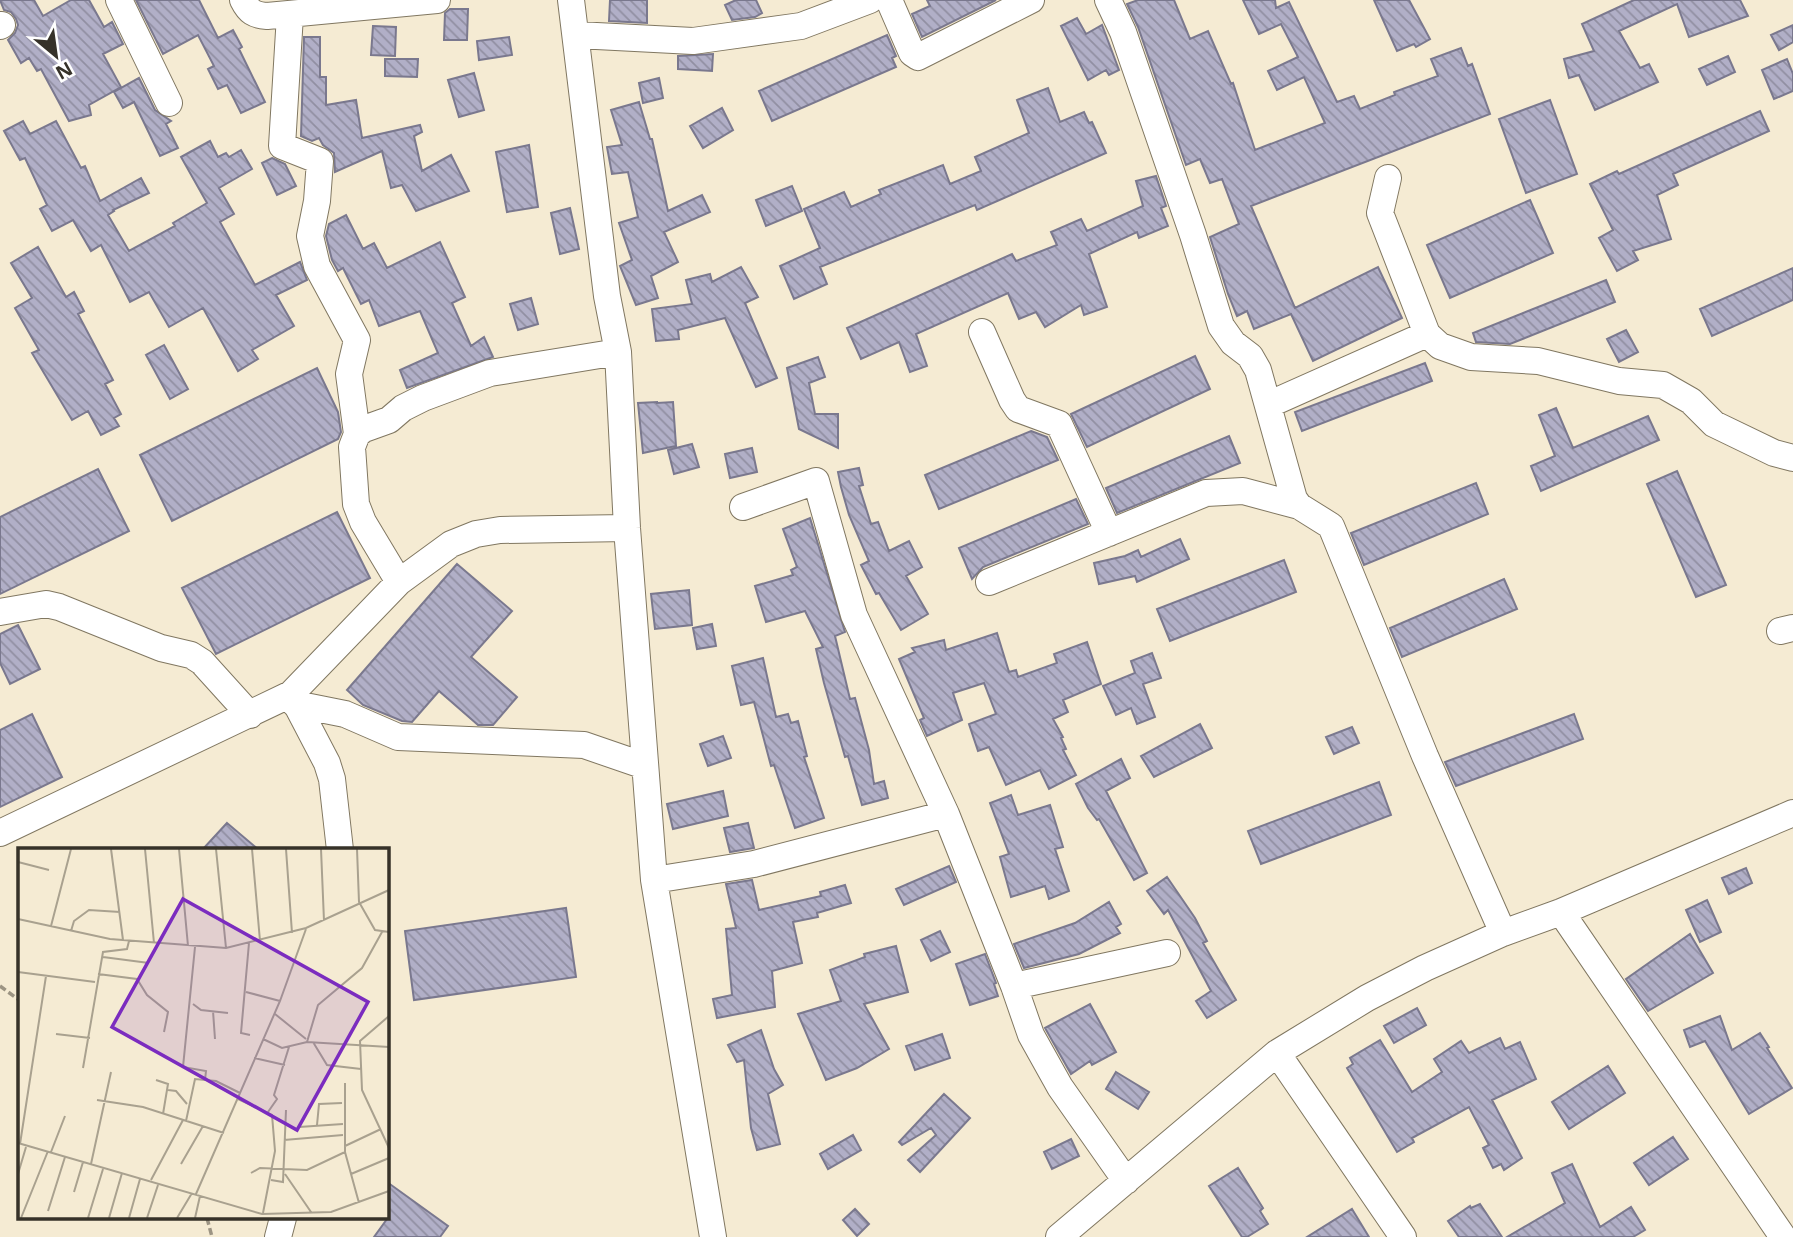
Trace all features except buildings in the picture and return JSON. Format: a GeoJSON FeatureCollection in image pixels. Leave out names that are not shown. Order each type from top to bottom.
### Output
{"type":"FeatureCollection","features":[{"type":"Feature","properties":{"kind":"street"},"geometry":{"type":"LineString","coordinates":[[119,0],[169,103]]}},
{"type":"Feature","properties":{"kind":"street"},"geometry":{"type":"LineString","coordinates":[[243,0],[248,11],[256,15],[290,15],[437,0]]}},
{"type":"Feature","properties":{"kind":"street"},"geometry":{"type":"LineString","coordinates":[[571,0],[607,296],[618,352],[626,528],[654,880],[713,1237]]}},
{"type":"Feature","properties":{"kind":"street"},"geometry":{"type":"LineString","coordinates":[[577,35],[693,41],[802,26],[870,0]]}},
{"type":"Feature","properties":{"kind":"street"},"geometry":{"type":"LineString","coordinates":[[889,0],[912,52],[918,57],[1031,0]]}},
{"type":"Feature","properties":{"kind":"street"},"geometry":{"type":"LineString","coordinates":[[1108,0],[1131,57],[1193,235],[1221,326],[1233,343],[1250,356],[1258,370],[1294,499],[1299,506]]}},
{"type":"Feature","properties":{"kind":"street"},"geometry":{"type":"LineString","coordinates":[[290,15],[282,146],[320,161],[317,201],[310,236],[317,266],[357,340],[349,374],[357,434],[352,447],[356,504],[363,522],[399,582]]}},
{"type":"Feature","properties":{"kind":"street"},"geometry":{"type":"LineString","coordinates":[[1388,178],[1380,213],[1427,334],[1440,346],[1471,357],[1538,361],[1619,381],[1663,385],[1691,401],[1714,424],[1774,453],[1793,458]]}},
{"type":"Feature","properties":{"kind":"street"},"geometry":{"type":"LineString","coordinates":[[982,332],[1018,409],[1059,424],[1109,533]]}},
{"type":"Feature","properties":{"kind":"street"},"geometry":{"type":"LineString","coordinates":[[1268,405],[1427,334]]}},
{"type":"Feature","properties":{"kind":"street"},"geometry":{"type":"LineString","coordinates":[[357,434],[423,398],[491,373],[618,352]]}},
{"type":"Feature","properties":{"kind":"street"},"geometry":{"type":"LineString","coordinates":[[743,507],[816,481],[854,615],[946,814],[1031,1035],[1060,1087],[1126,1181]]}},
{"type":"Feature","properties":{"kind":"street"},"geometry":{"type":"LineString","coordinates":[[989,582],[1206,493],[1243,491],[1299,506],[1331,526],[1425,756],[1503,933]]}},
{"type":"Feature","properties":{"kind":"street"},"geometry":{"type":"LineString","coordinates":[[0,833],[250,715],[293,699],[399,582],[451,544],[476,534],[500,530],[626,528]]}},
{"type":"Feature","properties":{"kind":"street"},"geometry":{"type":"LineString","coordinates":[[0,612],[46,604],[60,607],[161,648],[191,655],[202,662],[250,715]]}},
{"type":"Feature","properties":{"kind":"street"},"geometry":{"type":"LineString","coordinates":[[293,699],[345,714],[398,737],[584,745],[645,766]]}},
{"type":"Feature","properties":{"kind":"street"},"geometry":{"type":"LineString","coordinates":[[293,699],[327,763],[332,779],[340,848]]}},
{"type":"Feature","properties":{"kind":"street"},"geometry":{"type":"LineString","coordinates":[[1059,1237],[1277,1053],[1413,974],[1503,933],[1560,912],[1793,813]]}},
{"type":"Feature","properties":{"kind":"street"},"geometry":{"type":"LineString","coordinates":[[654,880],[754,864],[946,814]]}},
{"type":"Feature","properties":{"kind":"street"},"geometry":{"type":"LineString","coordinates":[[1560,912],[1783,1237]]}},
{"type":"Feature","properties":{"kind":"street"},"geometry":{"type":"LineString","coordinates":[[1014,986],[1167,953]]}},
{"type":"Feature","properties":{"kind":"street"},"geometry":{"type":"LineString","coordinates":[[1277,1053],[1403,1237]]}},
{"type":"Feature","properties":{"kind":"street"},"geometry":{"type":"LineString","coordinates":[[278,1237],[282,1220]]}},
{"type":"Feature","properties":{"kind":"path"},"geometry":{"type":"LineString","coordinates":[[0,986],[18,999]]}},
{"type":"Feature","properties":{"kind":"path"},"geometry":{"type":"LineString","coordinates":[[208,1220],[212,1237]]}}]}
